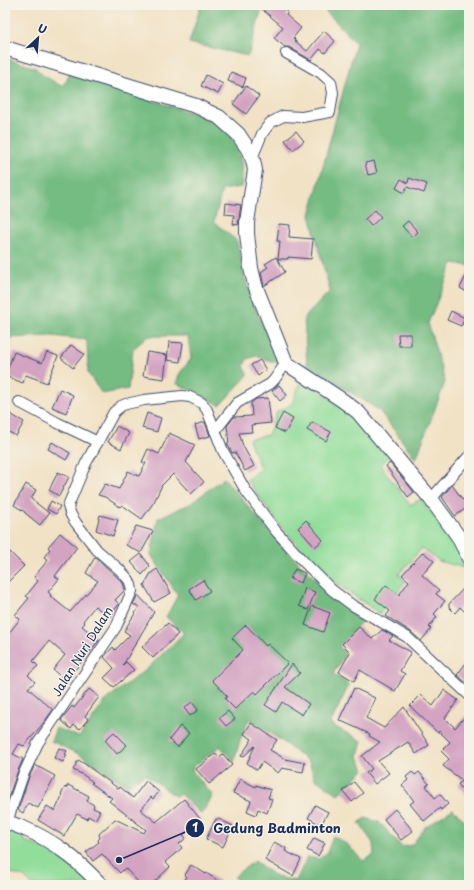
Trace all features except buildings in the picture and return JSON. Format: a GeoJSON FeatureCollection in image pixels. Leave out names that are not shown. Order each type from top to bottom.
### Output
{"type":"FeatureCollection","features":[{"type":"Feature","properties":{"kind":"main road"},"geometry":{"type":"LineString","coordinates":[[5,48],[210,111],[238,134],[252,158],[255,170],[247,222],[251,268],[255,285],[286,363],[358,412],[431,499],[458,536],[469,558]]}},
{"type":"Feature","properties":{"kind":"main road"},"geometry":{"type":"LineString","coordinates":[[6,822],[45,838],[56,845],[81,865],[101,885]]}},
{"type":"Feature","properties":{"kind":"street"},"geometry":{"type":"LineString","coordinates":[[252,158],[262,134],[270,123],[283,116],[302,117],[330,112],[333,93],[332,82],[321,73],[286,53]]}},
{"type":"Feature","properties":{"kind":"street"},"geometry":{"type":"LineString","coordinates":[[215,431],[237,403],[270,384],[286,363]]}},
{"type":"Feature","properties":{"kind":"street","name":"Jalan Nuri Dalam"},"geometry":{"type":"LineString","coordinates":[[6,822],[23,775],[38,743],[116,626],[132,591],[129,580],[97,550],[76,524],[68,506],[72,493],[86,463],[114,412],[120,406],[133,402],[182,396],[190,397],[202,403],[207,410],[223,451],[246,491],[275,530],[303,561],[332,590],[352,605],[407,637],[469,695]]}},
{"type":"Feature","properties":{"kind":"street"},"geometry":{"type":"LineString","coordinates":[[19,402],[98,442]]}},
{"type":"Feature","properties":{"kind":"street"},"geometry":{"type":"LineString","coordinates":[[431,499],[469,456]]}},
{"type":"Feature","properties":{"kind":"green space"},"geometry":{"type":"Polygon","coordinates":[[[201,5],[263,5],[248,56],[189,43],[201,5]]]}},
{"type":"Feature","properties":{"kind":"green space"},"geometry":{"type":"Polygon","coordinates":[[[320,5],[469,5],[469,266],[453,263],[428,323],[445,382],[416,459],[379,410],[307,365],[304,318],[330,291],[310,215],[356,43],[320,5]]]}},
{"type":"Feature","properties":{"kind":"green space"},"geometry":{"type":"Polygon","coordinates":[[[5,58],[36,68],[43,75],[61,86],[66,82],[69,74],[211,119],[231,136],[240,158],[242,173],[241,187],[222,190],[214,222],[237,241],[245,279],[257,312],[280,364],[256,356],[247,359],[244,366],[248,375],[220,405],[176,383],[180,373],[191,359],[188,336],[148,336],[133,349],[128,389],[102,394],[88,373],[87,340],[52,336],[5,338],[5,58]]]}},
{"type":"Feature","properties":{"kind":"green space"},"geometry":{"type":"Polygon","coordinates":[[[302,378],[354,415],[390,456],[380,465],[410,505],[421,499],[459,550],[464,568],[439,561],[422,548],[399,574],[405,582],[380,614],[332,580],[282,528],[247,480],[260,468],[249,439],[268,435],[277,412],[292,404],[302,378]]]}},
{"type":"Feature","properties":{"kind":"green space"},"geometry":{"type":"Polygon","coordinates":[[[224,478],[302,566],[334,596],[364,619],[339,646],[345,654],[333,674],[349,685],[330,724],[362,741],[358,756],[364,770],[338,794],[315,779],[309,762],[279,739],[249,719],[240,740],[234,762],[220,746],[192,768],[193,772],[213,796],[201,814],[180,794],[175,796],[145,774],[127,786],[79,754],[51,741],[56,728],[79,737],[107,699],[148,668],[184,633],[166,617],[178,595],[151,555],[158,518],[190,504],[224,478]]]}},
{"type":"Feature","properties":{"kind":"green space"},"geometry":{"type":"Polygon","coordinates":[[[453,809],[469,825],[469,885],[248,885],[234,878],[238,873],[255,861],[276,877],[296,881],[307,857],[319,859],[327,853],[333,836],[348,845],[363,861],[374,855],[373,843],[359,823],[365,818],[379,822],[402,847],[412,845],[425,827],[453,809]]]}},
{"type":"Feature","properties":{"kind":"green space"},"geometry":{"type":"Polygon","coordinates":[[[5,829],[25,835],[23,840],[38,847],[41,843],[63,856],[92,885],[32,885],[24,877],[13,874],[5,869],[5,829]]]}},
{"type":"Feature","properties":{"kind":"place","name":"Gedung Badminton"},"geometry":{"type":"Point","coordinates":[119,860]}}]}
